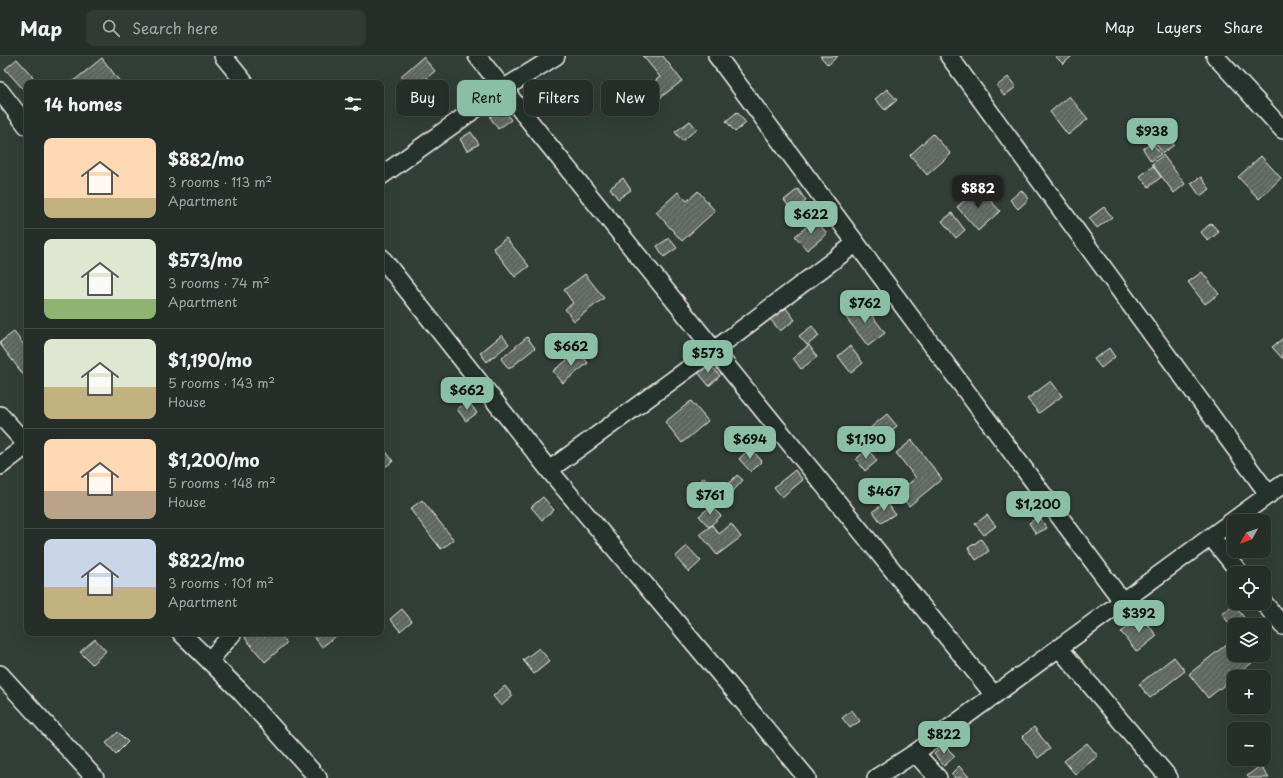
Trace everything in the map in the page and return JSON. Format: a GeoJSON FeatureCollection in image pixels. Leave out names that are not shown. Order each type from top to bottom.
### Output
{"type":"FeatureCollection","features":[{"type":"Feature","properties":{"kind":"street"},"geometry":{"type":"LineString","coordinates":[[224,56],[243,80]]}},
{"type":"Feature","properties":{"kind":"street"},"geometry":{"type":"LineString","coordinates":[[477,56],[496,80]]}},
{"type":"Feature","properties":{"kind":"street"},"geometry":{"type":"LineString","coordinates":[[516,81],[556,56]]}},
{"type":"Feature","properties":{"kind":"street"},"geometry":{"type":"LineString","coordinates":[[717,56],[855,244],[1123,602]]}},
{"type":"Feature","properties":{"kind":"street"},"geometry":{"type":"LineString","coordinates":[[949,56],[1268,494]]}},
{"type":"Feature","properties":{"kind":"street"},"geometry":{"type":"LineString","coordinates":[[1215,56],[1283,130]]}},
{"type":"Feature","properties":{"kind":"street"},"geometry":{"type":"LineString","coordinates":[[0,91],[24,122]]}},
{"type":"Feature","properties":{"kind":"street"},"geometry":{"type":"LineString","coordinates":[[516,105],[994,695]]}},
{"type":"Feature","properties":{"kind":"street"},"geometry":{"type":"LineString","coordinates":[[384,174],[465,116]]}},
{"type":"Feature","properties":{"kind":"street"},"geometry":{"type":"LineString","coordinates":[[549,470],[714,350],[855,244]]}},
{"type":"Feature","properties":{"kind":"street"},"geometry":{"type":"LineString","coordinates":[[384,261],[549,470],[807,778]]}},
{"type":"Feature","properties":{"kind":"street"},"geometry":{"type":"LineString","coordinates":[[0,415],[24,442]]}},
{"type":"Feature","properties":{"kind":"street"},"geometry":{"type":"LineString","coordinates":[[0,466],[24,447]]}},
{"type":"Feature","properties":{"kind":"street"},"geometry":{"type":"LineString","coordinates":[[876,778],[914,753],[1283,484]]}},
{"type":"Feature","properties":{"kind":"street"},"geometry":{"type":"LineString","coordinates":[[1211,537],[1234,566]]}},
{"type":"Feature","properties":{"kind":"street"},"geometry":{"type":"LineString","coordinates":[[1270,610],[1283,626]]}},
{"type":"Feature","properties":{"kind":"street"},"geometry":{"type":"LineString","coordinates":[[184,636],[240,691],[318,778]]}},
{"type":"Feature","properties":{"kind":"street"},"geometry":{"type":"LineString","coordinates":[[209,661],[230,636]]}},
{"type":"Feature","properties":{"kind":"street"},"geometry":{"type":"LineString","coordinates":[[1059,648],[1169,778]]}},
{"type":"Feature","properties":{"kind":"street"},"geometry":{"type":"LineString","coordinates":[[0,674],[95,778]]}},
{"type":"Feature","properties":{"kind":"street"},"geometry":{"type":"LineString","coordinates":[[914,753],[938,778]]}},
{"type":"Feature","properties":{"kind":"building"},"geometry":{"type":"Polygon","coordinates":[[[643,56],[663,56],[682,81],[659,99],[659,80],[656,80],[660,77],[643,56]]]}},
{"type":"Feature","properties":{"kind":"building"},"geometry":{"type":"Polygon","coordinates":[[[820,56],[838,56],[828,65],[820,56]]]}},
{"type":"Feature","properties":{"kind":"building"},"geometry":{"type":"Polygon","coordinates":[[[1055,56],[1072,56],[1063,64],[1055,56]]]}},
{"type":"Feature","properties":{"kind":"building"},"geometry":{"type":"Polygon","coordinates":[[[423,57],[435,71],[425,80],[404,80],[401,76],[423,57]]]}},
{"type":"Feature","properties":{"kind":"building"},"geometry":{"type":"Polygon","coordinates":[[[102,58],[119,80],[75,80],[102,58]]]}},
{"type":"Feature","properties":{"kind":"building"},"geometry":{"type":"Polygon","coordinates":[[[17,59],[33,77],[30,80],[24,80],[24,86],[22,88],[5,69],[17,59]]]}},
{"type":"Feature","properties":{"kind":"building"},"geometry":{"type":"Polygon","coordinates":[[[1008,77],[1016,87],[1004,96],[997,86],[1008,77]]]}},
{"type":"Feature","properties":{"kind":"building"},"geometry":{"type":"Polygon","coordinates":[[[887,89],[897,100],[885,110],[875,99],[887,89]]]}},
{"type":"Feature","properties":{"kind":"building"},"geometry":{"type":"Polygon","coordinates":[[[1069,96],[1088,119],[1068,135],[1050,112],[1069,96]]]}},
{"type":"Feature","properties":{"kind":"building"},"geometry":{"type":"Polygon","coordinates":[[[737,112],[746,123],[735,132],[726,121],[737,112]]]}},
{"type":"Feature","properties":{"kind":"building"},"geometry":{"type":"Polygon","coordinates":[[[508,116],[511,120],[498,129],[490,117],[508,116]]]}},
{"type":"Feature","properties":{"kind":"building"},"geometry":{"type":"Polygon","coordinates":[[[690,121],[697,129],[682,141],[675,132],[690,121]]]}},
{"type":"Feature","properties":{"kind":"building"},"geometry":{"type":"Polygon","coordinates":[[[471,132],[479,144],[467,151],[460,139],[471,132]]]}},
{"type":"Feature","properties":{"kind":"building"},"geometry":{"type":"Polygon","coordinates":[[[1166,133],[1174,145],[1163,153],[1154,142],[1166,133]]]}},
{"type":"Feature","properties":{"kind":"building"},"geometry":{"type":"Polygon","coordinates":[[[933,134],[951,154],[927,175],[910,155],[933,134]]]}},
{"type":"Feature","properties":{"kind":"building"},"geometry":{"type":"Polygon","coordinates":[[[1152,143],[1161,154],[1151,161],[1143,149],[1152,143]]]}},
{"type":"Feature","properties":{"kind":"building"},"geometry":{"type":"Polygon","coordinates":[[[1163,155],[1185,184],[1174,193],[1152,164],[1163,155]]]}},
{"type":"Feature","properties":{"kind":"building"},"geometry":{"type":"Polygon","coordinates":[[[1261,156],[1281,178],[1259,199],[1238,177],[1261,156]]]}},
{"type":"Feature","properties":{"kind":"building"},"geometry":{"type":"Polygon","coordinates":[[[1153,166],[1161,177],[1149,187],[1140,176],[1153,166]]]}},
{"type":"Feature","properties":{"kind":"building"},"geometry":{"type":"Polygon","coordinates":[[[1201,177],[1210,189],[1200,196],[1191,183],[1201,177]]]}},
{"type":"Feature","properties":{"kind":"building"},"geometry":{"type":"Polygon","coordinates":[[[623,178],[631,190],[618,199],[610,188],[623,178]]]}},
{"type":"Feature","properties":{"kind":"building"},"geometry":{"type":"Polygon","coordinates":[[[979,188],[1000,211],[978,231],[957,207],[979,188]]]}},
{"type":"Feature","properties":{"kind":"building"},"geometry":{"type":"Polygon","coordinates":[[[798,189],[806,201],[792,211],[784,200],[798,189]]]}},
{"type":"Feature","properties":{"kind":"building"},"geometry":{"type":"Polygon","coordinates":[[[1021,190],[1029,199],[1018,209],[1010,200],[1021,190]]]}},
{"type":"Feature","properties":{"kind":"building"},"geometry":{"type":"Polygon","coordinates":[[[698,191],[715,211],[682,241],[656,212],[678,192],[687,201],[698,191]]]}},
{"type":"Feature","properties":{"kind":"building"},"geometry":{"type":"Polygon","coordinates":[[[1104,207],[1112,217],[1097,228],[1089,218],[1104,207]]]}},
{"type":"Feature","properties":{"kind":"building"},"geometry":{"type":"Polygon","coordinates":[[[952,213],[965,230],[956,238],[942,221],[952,213]]]}},
{"type":"Feature","properties":{"kind":"building"},"geometry":{"type":"Polygon","coordinates":[[[816,219],[827,234],[807,250],[795,236],[816,219]]]}},
{"type":"Feature","properties":{"kind":"building"},"geometry":{"type":"Polygon","coordinates":[[[1211,223],[1219,232],[1208,241],[1201,232],[1211,223]]]}},
{"type":"Feature","properties":{"kind":"building"},"geometry":{"type":"Polygon","coordinates":[[[506,238],[529,266],[515,277],[493,248],[506,238]]]}},
{"type":"Feature","properties":{"kind":"building"},"geometry":{"type":"Polygon","coordinates":[[[669,238],[677,248],[664,257],[657,246],[669,238]]]}},
{"type":"Feature","properties":{"kind":"building"},"geometry":{"type":"Polygon","coordinates":[[[1202,272],[1219,294],[1205,304],[1188,282],[1202,272]]]}},
{"type":"Feature","properties":{"kind":"building"},"geometry":{"type":"Polygon","coordinates":[[[585,274],[604,298],[574,321],[565,309],[573,303],[564,290],[585,274]]]}},
{"type":"Feature","properties":{"kind":"building"},"geometry":{"type":"Polygon","coordinates":[[[862,302],[885,333],[868,346],[844,315],[862,302]]]}},
{"type":"Feature","properties":{"kind":"building"},"geometry":{"type":"Polygon","coordinates":[[[786,308],[795,320],[780,331],[770,319],[786,308]]]}},
{"type":"Feature","properties":{"kind":"building"},"geometry":{"type":"Polygon","coordinates":[[[812,326],[819,336],[807,345],[799,336],[812,326]]]}},
{"type":"Feature","properties":{"kind":"building"},"geometry":{"type":"Polygon","coordinates":[[[14,332],[24,345],[24,376],[0,344],[0,342],[14,332]]]}},
{"type":"Feature","properties":{"kind":"building"},"geometry":{"type":"Polygon","coordinates":[[[502,335],[509,344],[487,362],[480,353],[502,335]]]}},
{"type":"Feature","properties":{"kind":"building"},"geometry":{"type":"Polygon","coordinates":[[[527,337],[535,348],[509,369],[501,359],[527,337]]]}},
{"type":"Feature","properties":{"kind":"building"},"geometry":{"type":"Polygon","coordinates":[[[1283,338],[1283,358],[1282,358],[1272,347],[1283,338]]]}},
{"type":"Feature","properties":{"kind":"building"},"geometry":{"type":"Polygon","coordinates":[[[809,345],[817,357],[801,369],[793,358],[809,345]]]}},
{"type":"Feature","properties":{"kind":"building"},"geometry":{"type":"Polygon","coordinates":[[[850,346],[863,363],[851,373],[838,356],[850,346]]]}},
{"type":"Feature","properties":{"kind":"building"},"geometry":{"type":"Polygon","coordinates":[[[1109,348],[1115,357],[1101,368],[1094,359],[1109,348]]]}},
{"type":"Feature","properties":{"kind":"building"},"geometry":{"type":"Polygon","coordinates":[[[579,351],[588,363],[563,383],[553,371],[579,351]]]}},
{"type":"Feature","properties":{"kind":"building"},"geometry":{"type":"Polygon","coordinates":[[[708,361],[720,376],[709,386],[697,371],[708,361]]]}},
{"type":"Feature","properties":{"kind":"building"},"geometry":{"type":"Polygon","coordinates":[[[1051,381],[1062,396],[1039,413],[1027,399],[1051,381]]]}},
{"type":"Feature","properties":{"kind":"building"},"geometry":{"type":"Polygon","coordinates":[[[468,401],[477,413],[466,421],[457,409],[468,401]]]}},
{"type":"Feature","properties":{"kind":"building"},"geometry":{"type":"Polygon","coordinates":[[[691,401],[708,421],[682,443],[665,422],[691,401]]]}},
{"type":"Feature","properties":{"kind":"building"},"geometry":{"type":"Polygon","coordinates":[[[887,414],[897,426],[874,445],[864,433],[887,414]]]}},
{"type":"Feature","properties":{"kind":"building"},"geometry":{"type":"Polygon","coordinates":[[[912,440],[942,479],[909,506],[898,492],[916,478],[896,453],[912,440]]]}},
{"type":"Feature","properties":{"kind":"building"},"geometry":{"type":"Polygon","coordinates":[[[750,448],[762,461],[751,472],[739,459],[750,448]]]}},
{"type":"Feature","properties":{"kind":"building"},"geometry":{"type":"Polygon","coordinates":[[[384,449],[393,461],[384,468],[384,449]]]}},
{"type":"Feature","properties":{"kind":"building"},"geometry":{"type":"Polygon","coordinates":[[[868,449],[877,461],[865,471],[856,459],[868,449]]]}},
{"type":"Feature","properties":{"kind":"building"},"geometry":{"type":"Polygon","coordinates":[[[795,470],[803,480],[782,497],[774,487],[795,470]]]}},
{"type":"Feature","properties":{"kind":"building"},"geometry":{"type":"Polygon","coordinates":[[[737,475],[743,480],[718,508],[694,488],[704,477],[721,492],[737,475]]]}},
{"type":"Feature","properties":{"kind":"building"},"geometry":{"type":"Polygon","coordinates":[[[543,497],[554,510],[542,520],[531,507],[543,497]]]}},
{"type":"Feature","properties":{"kind":"building"},"geometry":{"type":"Polygon","coordinates":[[[422,500],[454,540],[441,549],[410,509],[422,500]]]}},
{"type":"Feature","properties":{"kind":"building"},"geometry":{"type":"Polygon","coordinates":[[[887,502],[895,514],[881,523],[873,511],[887,502]]]}},
{"type":"Feature","properties":{"kind":"building"},"geometry":{"type":"Polygon","coordinates":[[[711,506],[721,516],[709,527],[699,516],[711,506]]]}},
{"type":"Feature","properties":{"kind":"building"},"geometry":{"type":"Polygon","coordinates":[[[987,515],[996,526],[984,535],[975,524],[987,515]]]}},
{"type":"Feature","properties":{"kind":"building"},"geometry":{"type":"Polygon","coordinates":[[[1039,516],[1047,528],[1036,534],[1029,523],[1039,516]]]}},
{"type":"Feature","properties":{"kind":"building"},"geometry":{"type":"Polygon","coordinates":[[[731,524],[741,537],[717,555],[700,534],[712,525],[719,534],[731,524]]]}},
{"type":"Feature","properties":{"kind":"building"},"geometry":{"type":"Polygon","coordinates":[[[981,539],[989,551],[976,560],[968,548],[981,539]]]}},
{"type":"Feature","properties":{"kind":"building"},"geometry":{"type":"Polygon","coordinates":[[[687,546],[701,561],[689,572],[675,557],[687,546]]]}},
{"type":"Feature","properties":{"kind":"building"},"geometry":{"type":"Polygon","coordinates":[[[402,609],[412,621],[400,631],[390,619],[402,609]]]}},
{"type":"Feature","properties":{"kind":"building"},"geometry":{"type":"Polygon","coordinates":[[[1227,610],[1238,610],[1245,618],[1227,618],[1227,621],[1222,614],[1227,610]]]}},
{"type":"Feature","properties":{"kind":"building"},"geometry":{"type":"Polygon","coordinates":[[[1142,617],[1157,636],[1137,652],[1121,632],[1142,617]]]}},
{"type":"Feature","properties":{"kind":"building"},"geometry":{"type":"Polygon","coordinates":[[[247,636],[281,636],[287,643],[265,662],[245,638],[247,636]]]}},
{"type":"Feature","properties":{"kind":"building"},"geometry":{"type":"Polygon","coordinates":[[[313,636],[336,636],[322,647],[313,636]]]}},
{"type":"Feature","properties":{"kind":"building"},"geometry":{"type":"Polygon","coordinates":[[[95,639],[106,651],[92,664],[80,652],[95,639]]]}},
{"type":"Feature","properties":{"kind":"building"},"geometry":{"type":"Polygon","coordinates":[[[1227,644],[1227,662],[1253,662],[1243,670],[1227,670],[1227,683],[1208,698],[1189,674],[1227,644]]]}},
{"type":"Feature","properties":{"kind":"building"},"geometry":{"type":"Polygon","coordinates":[[[539,648],[550,661],[534,674],[523,660],[539,648]]]}},
{"type":"Feature","properties":{"kind":"building"},"geometry":{"type":"Polygon","coordinates":[[[1174,657],[1185,671],[1150,698],[1139,684],[1174,657]]]}},
{"type":"Feature","properties":{"kind":"building"},"geometry":{"type":"Polygon","coordinates":[[[505,686],[513,696],[501,706],[493,696],[505,686]]]}},
{"type":"Feature","properties":{"kind":"building"},"geometry":{"type":"Polygon","coordinates":[[[852,710],[860,721],[850,728],[842,718],[852,710]]]}},
{"type":"Feature","properties":{"kind":"building"},"geometry":{"type":"Polygon","coordinates":[[[1034,727],[1050,749],[1038,758],[1022,737],[1034,727]]]}},
{"type":"Feature","properties":{"kind":"building"},"geometry":{"type":"Polygon","coordinates":[[[118,732],[128,742],[116,754],[106,743],[118,732]]]}},
{"type":"Feature","properties":{"kind":"building"},"geometry":{"type":"Polygon","coordinates":[[[1087,743],[1098,756],[1075,774],[1064,761],[1087,743]]]}},
{"type":"Feature","properties":{"kind":"building"},"geometry":{"type":"Polygon","coordinates":[[[944,745],[955,756],[944,766],[934,754],[944,745]]]}},
{"type":"Feature","properties":{"kind":"building"},"geometry":{"type":"Polygon","coordinates":[[[959,766],[969,777],[968,778],[955,778],[951,774],[959,766]]]}},
{"type":"Feature","properties":{"kind":"building"},"geometry":{"type":"Polygon","coordinates":[[[1260,766],[1269,778],[1249,778],[1247,776],[1260,766]]]}}]}
